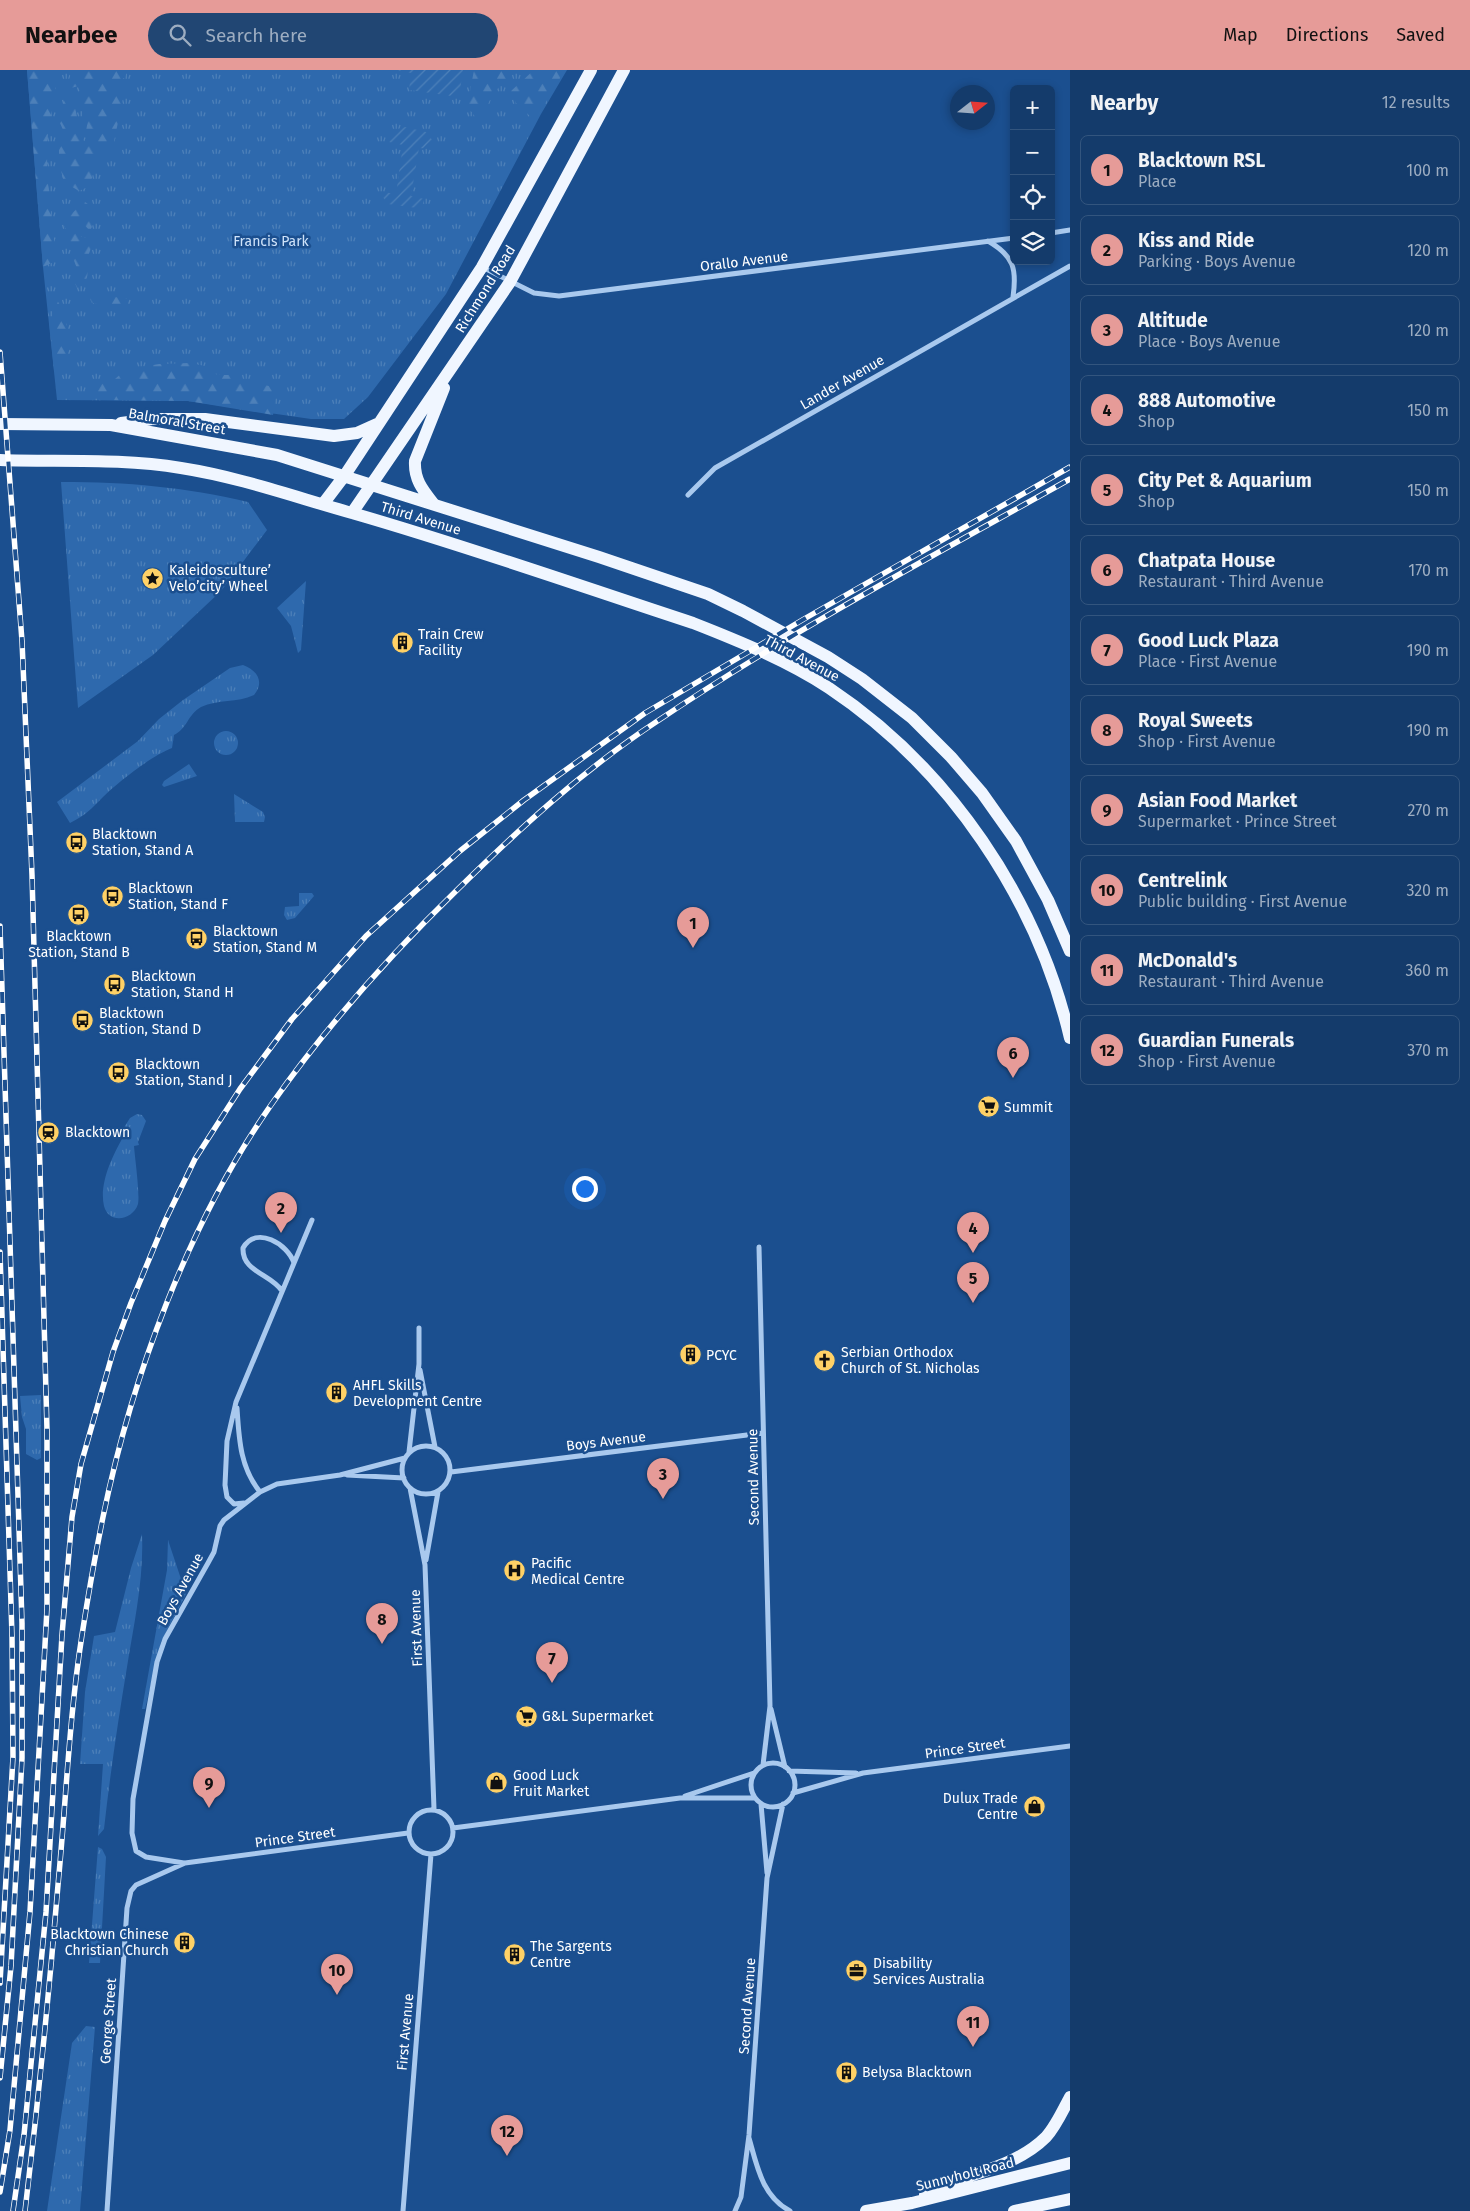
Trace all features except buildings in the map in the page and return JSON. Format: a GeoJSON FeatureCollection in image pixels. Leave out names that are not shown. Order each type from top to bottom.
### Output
{"type":"FeatureCollection","features":[{"type":"Feature","properties":{"kind":"main road","name":"Richmond Road"},"geometry":{"type":"LineString","coordinates":[[323,504],[345,475],[482,267],[592,70]]}},
{"type":"Feature","properties":{"kind":"main road","name":"Richmond Road"},"geometry":{"type":"LineString","coordinates":[[352,513],[510,282],[624,70]]}},
{"type":"Feature","properties":{"kind":"main road"},"geometry":{"type":"LineString","coordinates":[[433,503],[419,484],[414,473],[415,461],[453,365]]}},
{"type":"Feature","properties":{"kind":"main road"},"geometry":{"type":"LineString","coordinates":[[111,425],[152,419],[205,419],[334,436],[357,433],[377,424]]}},
{"type":"Feature","properties":{"kind":"main road","name":"Balmoral Street"},"geometry":{"type":"LineString","coordinates":[[0,424],[111,425],[277,454],[372,484]]}},
{"type":"Feature","properties":{"kind":"main road"},"geometry":{"type":"LineString","coordinates":[[0,460],[108,461],[178,467],[216,474],[323,504]]}},
{"type":"Feature","properties":{"kind":"main road","name":"Third Avenue"},"geometry":{"type":"LineString","coordinates":[[372,484],[708,594],[744,611],[828,657],[862,679],[912,718],[951,757],[982,793],[1016,841],[1048,900],[1070,951]]}},
{"type":"Feature","properties":{"kind":"main road","name":"Third Avenue"},"geometry":{"type":"LineString","coordinates":[[323,504],[457,545],[708,629],[797,670],[846,700],[900,744],[926,770],[985,845],[1025,914],[1046,960],[1070,1038]]}},
{"type":"Feature","properties":{"kind":"main road"},"geometry":{"type":"LineString","coordinates":[[912,2203],[940,2187],[986,2171],[1013,2159],[1036,2144],[1046,2136],[1058,2120],[1070,2097]]}},
{"type":"Feature","properties":{"kind":"main road","name":"Sunnyholt Road"},"geometry":{"type":"LineString","coordinates":[[866,2211],[912,2203],[1070,2163]]}},
{"type":"Feature","properties":{"kind":"main road"},"geometry":{"type":"LineString","coordinates":[[1014,2211],[1070,2199]]}},
{"type":"Feature","properties":{"kind":"street"},"geometry":{"type":"LineString","coordinates":[[1055,232],[1070,230]]}},
{"type":"Feature","properties":{"kind":"street","name":"Orallo Avenue"},"geometry":{"type":"LineString","coordinates":[[482,267],[534,293],[559,296],[1010,238]]}},
{"type":"Feature","properties":{"kind":"street"},"geometry":{"type":"LineString","coordinates":[[988,241],[1002,249],[1012,262],[1015,278],[1013,297]]}},
{"type":"Feature","properties":{"kind":"street","name":"Lander Avenue"},"geometry":{"type":"LineString","coordinates":[[688,495],[715,468],[1070,266]]}},
{"type":"Feature","properties":{"kind":"street"},"geometry":{"type":"LineString","coordinates":[[245,1503],[234,1504],[229,1501],[225,1492],[227,1441],[236,1402],[312,1220]]}},
{"type":"Feature","properties":{"kind":"street"},"geometry":{"type":"LineString","coordinates":[[282,1291],[274,1281],[247,1265],[244,1260],[243,1248],[250,1240],[259,1238],[269,1239],[288,1251],[294,1263]]}},
{"type":"Feature","properties":{"kind":"street","name":"Second Avenue"},"geometry":{"type":"LineString","coordinates":[[759,1247],[770,1706],[763,1766]]}},
{"type":"Feature","properties":{"kind":"street"},"geometry":{"type":"LineString","coordinates":[[410,1452],[419,1364],[419,1328]]}},
{"type":"Feature","properties":{"kind":"street"},"geometry":{"type":"LineString","coordinates":[[419,1364],[435,1447]]}},
{"type":"Feature","properties":{"kind":"street"},"geometry":{"type":"LineString","coordinates":[[236,1402],[243,1460],[249,1476],[260,1492]]}},
{"type":"Feature","properties":{"kind":"street","name":"Boys Avenue"},"geometry":{"type":"LineString","coordinates":[[451,1472],[763,1433]]}},
{"type":"Feature","properties":{"kind":"street"},"geometry":{"type":"LineString","coordinates":[[422,1446],[435,1447],[447,1457],[451,1472],[444,1487],[438,1492],[424,1494],[410,1488],[402,1471],[405,1458],[410,1452],[422,1446]]}},
{"type":"Feature","properties":{"kind":"street","name":"Boys Avenue"},"geometry":{"type":"LineString","coordinates":[[185,1863],[140,1855],[133,1843],[133,1799],[157,1662],[164,1639],[214,1552],[220,1526],[228,1515],[260,1492],[277,1484],[340,1475],[405,1458]]}},
{"type":"Feature","properties":{"kind":"street","name":"Boys Avenue"},"geometry":{"type":"LineString","coordinates":[[340,1475],[404,1478]]}},
{"type":"Feature","properties":{"kind":"street","name":"First Avenue"},"geometry":{"type":"LineString","coordinates":[[410,1488],[425,1565],[434,1809]]}},
{"type":"Feature","properties":{"kind":"street","name":"First Avenue"},"geometry":{"type":"LineString","coordinates":[[425,1565],[438,1492]]}},
{"type":"Feature","properties":{"kind":"street","name":"Second Avenue"},"geometry":{"type":"LineString","coordinates":[[770,1706],[787,1769]]}},
{"type":"Feature","properties":{"kind":"street","name":"Prince Street"},"geometry":{"type":"LineString","coordinates":[[793,1793],[863,1773],[1070,1746]]}},
{"type":"Feature","properties":{"kind":"street"},"geometry":{"type":"LineString","coordinates":[[680,1798],[754,1773],[763,1766],[774,1763],[787,1769],[794,1782],[793,1793],[783,1804],[772,1807],[761,1804],[755,1798],[751,1786],[754,1773]]}},
{"type":"Feature","properties":{"kind":"street","name":"Prince Street"},"geometry":{"type":"LineString","coordinates":[[787,1769],[863,1773]]}},
{"type":"Feature","properties":{"kind":"street"},"geometry":{"type":"LineString","coordinates":[[453,1828],[680,1798],[755,1798]]}},
{"type":"Feature","properties":{"kind":"street","name":"Second Avenue"},"geometry":{"type":"LineString","coordinates":[[761,1804],[768,1878]]}},
{"type":"Feature","properties":{"kind":"street","name":"Second Avenue"},"geometry":{"type":"LineString","coordinates":[[735,2211],[741,2197],[749,2135],[768,1878],[783,1804]]}},
{"type":"Feature","properties":{"kind":"street"},"geometry":{"type":"LineString","coordinates":[[434,1809],[446,1815],[453,1828],[450,1843],[445,1849],[431,1854],[418,1850],[413,1845],[408,1832],[413,1818],[419,1813],[434,1809]]}},
{"type":"Feature","properties":{"kind":"street","name":"Prince Street"},"geometry":{"type":"LineString","coordinates":[[185,1863],[408,1832]]}},
{"type":"Feature","properties":{"kind":"street","name":"First Avenue"},"geometry":{"type":"LineString","coordinates":[[402,2211],[431,1854]]}},
{"type":"Feature","properties":{"kind":"street","name":"George Street"},"geometry":{"type":"LineString","coordinates":[[107,2211],[128,1899],[131,1891],[143,1880],[185,1863]]}},
{"type":"Feature","properties":{"kind":"street","name":"Second Avenue"},"geometry":{"type":"LineString","coordinates":[[749,2135],[760,2174],[768,2192],[790,2211]]}},
{"type":"Feature","properties":{"kind":"green space","name":"Francis Park"},"geometry":{"type":"Polygon","coordinates":[[[27,70],[567,70],[541,114],[446,294],[368,397],[344,419],[311,419],[188,401],[57,400],[43,267],[27,70]]]}},
{"type":"Feature","properties":{"kind":"green space"},"geometry":{"type":"Polygon","coordinates":[[[27,70],[52,70],[55,83],[48,134],[47,164],[56,261],[43,267],[27,70]]]}},
{"type":"Feature","properties":{"kind":"green space"},"geometry":{"type":"Polygon","coordinates":[[[71,70],[127,70],[125,78],[120,79],[117,86],[123,98],[111,156],[105,157],[108,143],[104,142],[90,186],[79,191],[64,182],[59,163],[59,147],[64,132],[60,123],[66,96],[73,97],[80,132],[84,141],[90,143],[86,131],[88,120],[82,119],[82,97],[78,86],[68,89],[71,70]]]}},
{"type":"Feature","properties":{"kind":"green space"},"geometry":{"type":"Polygon","coordinates":[[[397,70],[463,70],[459,97],[409,90],[411,73],[397,70]]]}},
{"type":"Feature","properties":{"kind":"green space"},"geometry":{"type":"Polygon","coordinates":[[[474,70],[514,70],[493,94],[481,118],[476,119],[467,108],[474,70]]]}},
{"type":"Feature","properties":{"kind":"green space"},"geometry":{"type":"Polygon","coordinates":[[[534,70],[565,70],[537,117],[532,118],[516,103],[511,91],[534,70]]]}},
{"type":"Feature","properties":{"kind":"green space"},"geometry":{"type":"Polygon","coordinates":[[[405,127],[426,132],[433,141],[431,149],[419,148],[411,196],[424,199],[423,204],[417,208],[388,204],[382,196],[383,192],[396,194],[403,145],[389,142],[395,130],[405,127]]]}},
{"type":"Feature","properties":{"kind":"green space"},"geometry":{"type":"Polygon","coordinates":[[[84,201],[89,205],[95,220],[90,231],[80,220],[76,226],[77,235],[90,239],[91,245],[87,279],[77,288],[74,281],[78,271],[64,225],[70,215],[84,201]]]}},
{"type":"Feature","properties":{"kind":"green space"},"geometry":{"type":"Polygon","coordinates":[[[96,294],[128,299],[126,314],[120,317],[107,306],[92,303],[90,299],[96,294]]]}},
{"type":"Feature","properties":{"kind":"green space"},"geometry":{"type":"Polygon","coordinates":[[[55,298],[65,318],[69,345],[66,359],[54,370],[49,321],[53,315],[51,305],[55,298]]]}},
{"type":"Feature","properties":{"kind":"green space"},"geometry":{"type":"Polygon","coordinates":[[[190,363],[205,366],[212,373],[233,375],[244,381],[269,386],[276,396],[273,415],[188,401],[104,400],[95,389],[96,385],[115,379],[123,372],[136,368],[159,364],[190,363]]]}},
{"type":"Feature","properties":{"kind":"green space"},"geometry":{"type":"Polygon","coordinates":[[[61,482],[156,486],[248,502],[267,530],[221,591],[153,655],[78,708],[61,482]]]}},
{"type":"Feature","properties":{"kind":"green space"},"geometry":{"type":"Polygon","coordinates":[[[306,581],[301,650],[298,653],[291,626],[277,608],[306,581]]]}},
{"type":"Feature","properties":{"kind":"green space"},"geometry":{"type":"Polygon","coordinates":[[[243,665],[256,673],[258,677],[259,686],[254,695],[201,707],[193,713],[182,729],[174,735],[172,748],[155,756],[109,791],[88,812],[70,823],[57,802],[138,741],[159,719],[183,700],[230,668],[243,665]]]}},
{"type":"Feature","properties":{"kind":"green space"},"geometry":{"type":"Polygon","coordinates":[[[226,731],[234,735],[238,743],[234,751],[226,755],[218,751],[214,743],[218,735],[226,731]]]}},
{"type":"Feature","properties":{"kind":"green space"},"geometry":{"type":"Polygon","coordinates":[[[189,764],[197,776],[164,787],[162,785],[164,781],[189,764]]]}},
{"type":"Feature","properties":{"kind":"green space"},"geometry":{"type":"Polygon","coordinates":[[[234,794],[263,812],[264,822],[235,822],[234,794]]]}},
{"type":"Feature","properties":{"kind":"green space"},"geometry":{"type":"Polygon","coordinates":[[[299,893],[312,893],[314,896],[295,918],[287,920],[284,915],[285,907],[299,906],[299,893]]]}},
{"type":"Feature","properties":{"kind":"green space"},"geometry":{"type":"Polygon","coordinates":[[[137,1114],[142,1115],[146,1121],[138,1142],[139,1145],[134,1146],[138,1204],[131,1214],[126,1217],[116,1218],[107,1212],[104,1206],[103,1189],[111,1162],[122,1139],[118,1137],[130,1118],[137,1114]]]}},
{"type":"Feature","properties":{"kind":"green space"},"geometry":{"type":"Polygon","coordinates":[[[41,1395],[41,1458],[37,1460],[26,1454],[26,1429],[22,1417],[20,1396],[41,1395]]]}},
{"type":"Feature","properties":{"kind":"green space"},"geometry":{"type":"Polygon","coordinates":[[[142,1534],[138,1601],[117,1728],[104,1829],[98,1836],[103,1764],[80,1764],[85,1692],[94,1636],[115,1632],[131,1568],[142,1534]]]}},
{"type":"Feature","properties":{"kind":"green space"},"geometry":{"type":"Polygon","coordinates":[[[168,1540],[186,1594],[161,1642],[145,1709],[142,1709],[167,1570],[168,1540]]]}},
{"type":"Feature","properties":{"kind":"green space"},"geometry":{"type":"Polygon","coordinates":[[[98,1847],[102,1849],[106,1857],[100,1963],[89,1963],[98,1847]]]}},
{"type":"Feature","properties":{"kind":"green space"},"geometry":{"type":"Polygon","coordinates":[[[86,2026],[95,2027],[80,2211],[47,2211],[72,2043],[86,2026]]]}},
{"type":"Feature","properties":{"kind":"railway"},"geometry":{"type":"LineString","coordinates":[[0,352],[22,641],[32,875],[47,1430],[47,1609],[30,1912],[10,2130],[0,2192]]}},
{"type":"Feature","properties":{"kind":"railway"},"geometry":{"type":"LineString","coordinates":[[13,2211],[24,2135],[46,1912],[62,1635],[72,1517],[81,1464],[113,1352],[131,1303],[165,1221],[195,1159],[240,1089],[292,1019],[366,936],[460,851],[524,800],[645,713],[804,619],[1070,467]]}},
{"type":"Feature","properties":{"kind":"railway"},"geometry":{"type":"LineString","coordinates":[[25,2211],[47,2008],[74,1697],[94,1561],[115,1464],[147,1356],[189,1250],[241,1151],[271,1105],[313,1048],[382,967],[479,868],[577,780],[656,722],[757,657],[860,596],[1070,479]]}},
{"type":"Feature","properties":{"kind":"railway"},"geometry":{"type":"LineString","coordinates":[[0,926],[22,1623],[22,1758],[11,1966],[0,2078]]}},
{"type":"Feature","properties":{"kind":"railway"},"geometry":{"type":"LineString","coordinates":[[0,1252],[12,1636],[13,1757],[0,1983]]}},
{"type":"Feature","properties":{"kind":"place","name":"Kaleidosculture’ Velo’city’ Wheel"},"geometry":{"type":"Point","coordinates":[153,578]}},
{"type":"Feature","properties":{"kind":"place","name":"Train Crew Facility"},"geometry":{"type":"Point","coordinates":[402,642]}},
{"type":"Feature","properties":{"kind":"place","name":"Blacktown Station, Stand A"},"geometry":{"type":"Point","coordinates":[76,842]}},
{"type":"Feature","properties":{"kind":"place","name":"Blacktown Station, Stand F"},"geometry":{"type":"Point","coordinates":[112,896]}},
{"type":"Feature","properties":{"kind":"place","name":"Blacktown Station, Stand B"},"geometry":{"type":"Point","coordinates":[79,914]}},
{"type":"Feature","properties":{"kind":"place","name":"Blacktown Station, Stand M"},"geometry":{"type":"Point","coordinates":[197,939]}},
{"type":"Feature","properties":{"kind":"place","name":"Blacktown RSL"},"geometry":{"type":"Point","coordinates":[693,948]}},
{"type":"Feature","properties":{"kind":"place","name":"Blacktown Station, Stand H"},"geometry":{"type":"Point","coordinates":[115,984]}},
{"type":"Feature","properties":{"kind":"place","name":"Blacktown Station, Stand D"},"geometry":{"type":"Point","coordinates":[83,1021]}},
{"type":"Feature","properties":{"kind":"place","name":"Blacktown Station, Stand J"},"geometry":{"type":"Point","coordinates":[119,1072]}},
{"type":"Feature","properties":{"kind":"place","name":"Chatpata House"},"geometry":{"type":"Point","coordinates":[1013,1078]}},
{"type":"Feature","properties":{"kind":"place","name":"Summit"},"geometry":{"type":"Point","coordinates":[988,1107]}},
{"type":"Feature","properties":{"kind":"place","name":"Blacktown"},"geometry":{"type":"Point","coordinates":[49,1132]}},
{"type":"Feature","properties":{"kind":"place","name":"Kiss and Ride"},"geometry":{"type":"Point","coordinates":[281,1233]}},
{"type":"Feature","properties":{"kind":"place","name":"888 Automotive"},"geometry":{"type":"Point","coordinates":[973,1253]}},
{"type":"Feature","properties":{"kind":"place","name":"City Pet & Aquarium"},"geometry":{"type":"Point","coordinates":[973,1303]}},
{"type":"Feature","properties":{"kind":"place","name":"PCYC"},"geometry":{"type":"Point","coordinates":[690,1355]}},
{"type":"Feature","properties":{"kind":"place","name":"Serbian Orthodox Church of St. Nicholas"},"geometry":{"type":"Point","coordinates":[825,1360]}},
{"type":"Feature","properties":{"kind":"place","name":"AHFL Skills Development Centre"},"geometry":{"type":"Point","coordinates":[337,1393]}},
{"type":"Feature","properties":{"kind":"place","name":"Altitude"},"geometry":{"type":"Point","coordinates":[663,1499]}},
{"type":"Feature","properties":{"kind":"place","name":"Pacific Medical Centre"},"geometry":{"type":"Point","coordinates":[515,1571]}},
{"type":"Feature","properties":{"kind":"place","name":"Royal Sweets"},"geometry":{"type":"Point","coordinates":[382,1644]}},
{"type":"Feature","properties":{"kind":"place","name":"Good Luck Plaza"},"geometry":{"type":"Point","coordinates":[552,1683]}},
{"type":"Feature","properties":{"kind":"place","name":"G&L Supermarket"},"geometry":{"type":"Point","coordinates":[526,1716]}},
{"type":"Feature","properties":{"kind":"place","name":"Good Luck Fruit Market"},"geometry":{"type":"Point","coordinates":[497,1783]}},
{"type":"Feature","properties":{"kind":"place","name":"Dulux Trade Centre"},"geometry":{"type":"Point","coordinates":[1034,1806]}},
{"type":"Feature","properties":{"kind":"place","name":"Asian Food Market"},"geometry":{"type":"Point","coordinates":[209,1808]}},
{"type":"Feature","properties":{"kind":"place","name":"Blacktown Chinese Christian Church"},"geometry":{"type":"Point","coordinates":[185,1942]}},
{"type":"Feature","properties":{"kind":"place","name":"The Sargents Centre"},"geometry":{"type":"Point","coordinates":[514,1954]}},
{"type":"Feature","properties":{"kind":"place","name":"Disability Services Australia"},"geometry":{"type":"Point","coordinates":[857,1971]}},
{"type":"Feature","properties":{"kind":"place","name":"Centrelink"},"geometry":{"type":"Point","coordinates":[337,1995]}},
{"type":"Feature","properties":{"kind":"place","name":"McDonald's"},"geometry":{"type":"Point","coordinates":[973,2047]}},
{"type":"Feature","properties":{"kind":"place","name":"Belysa Blacktown"},"geometry":{"type":"Point","coordinates":[846,2072]}},
{"type":"Feature","properties":{"kind":"place","name":"Guardian Funerals"},"geometry":{"type":"Point","coordinates":[507,2156]}}]}
